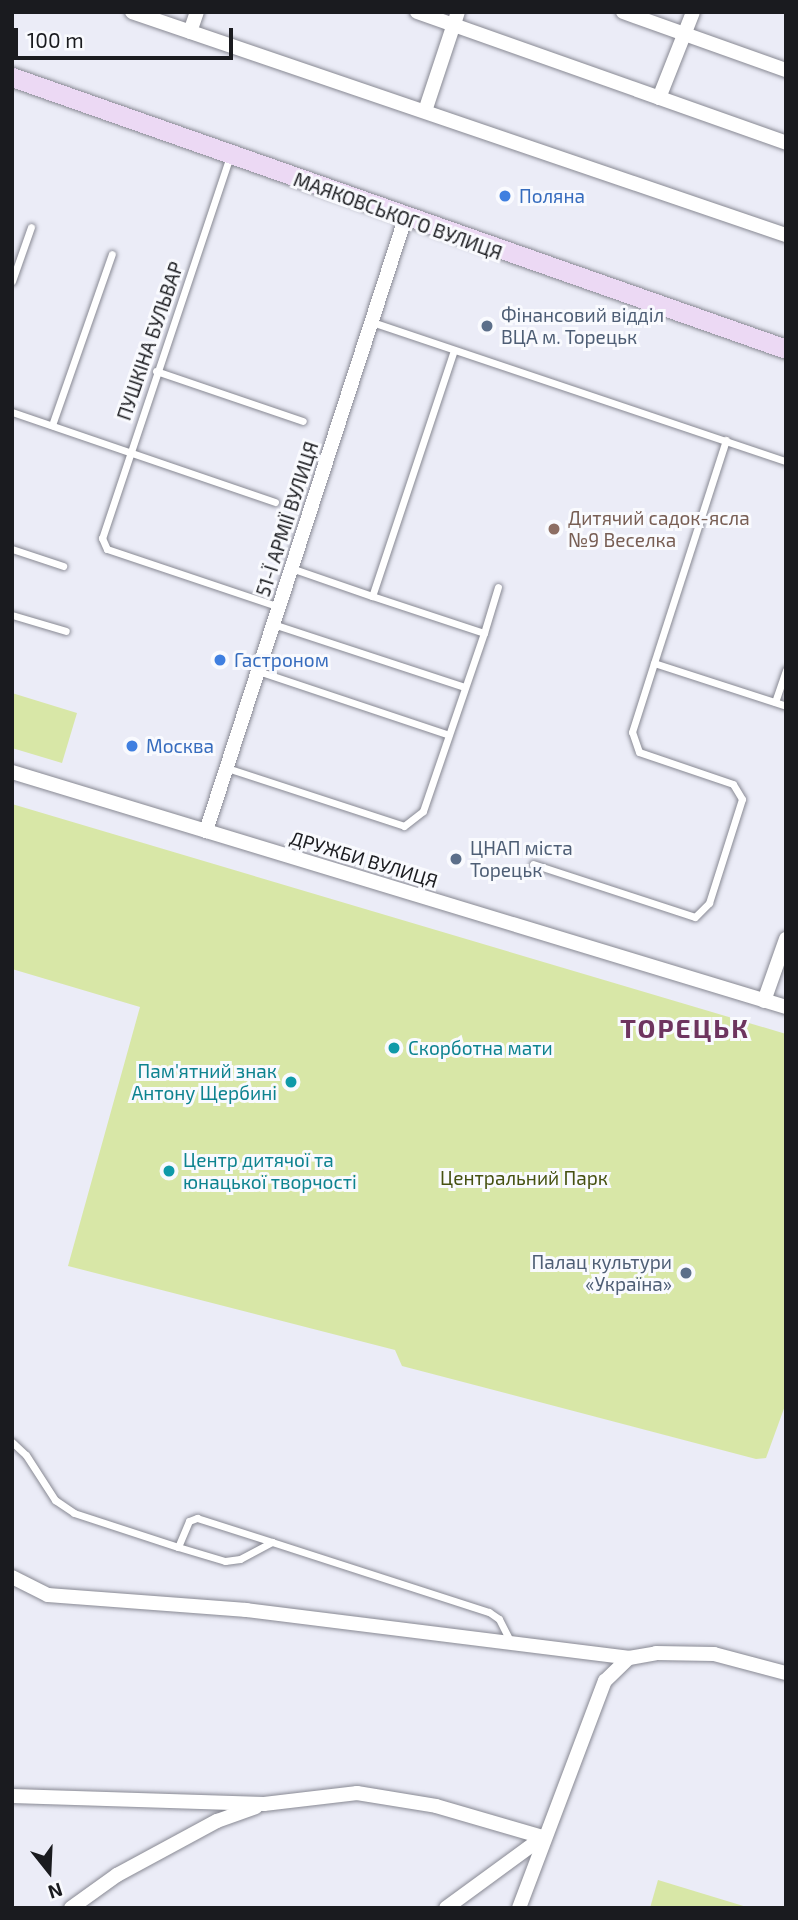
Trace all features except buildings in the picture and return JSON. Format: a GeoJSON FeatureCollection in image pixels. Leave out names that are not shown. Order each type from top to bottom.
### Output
{"type":"FeatureCollection","features":[{"type":"Feature","properties":{"kind":"main road","name":"МАЯКОВСЬКОГО ВУЛИЦЯ"},"geometry":{"type":"LineString","coordinates":[[12,76],[405,219],[786,349]]}},
{"type":"Feature","properties":{"kind":"street"},"geometry":{"type":"LineString","coordinates":[[132,12],[786,235]]}},
{"type":"Feature","properties":{"kind":"street"},"geometry":{"type":"LineString","coordinates":[[190,32],[197,12]]}},
{"type":"Feature","properties":{"kind":"street"},"geometry":{"type":"LineString","coordinates":[[417,12],[456,19],[659,98],[786,143]]}},
{"type":"Feature","properties":{"kind":"street"},"geometry":{"type":"LineString","coordinates":[[623,12],[786,70]]}},
{"type":"Feature","properties":{"kind":"street"},"geometry":{"type":"LineString","coordinates":[[659,98],[693,12]]}},
{"type":"Feature","properties":{"kind":"street"},"geometry":{"type":"LineString","coordinates":[[425,111],[456,19]]}},
{"type":"Feature","properties":{"kind":"street","name":"51-Ї АРМІЇ ВУЛИЦЯ"},"geometry":{"type":"LineString","coordinates":[[206,831],[405,219]]}},
{"type":"Feature","properties":{"kind":"street","name":"ДРУЖБИ ВУЛИЦЯ"},"geometry":{"type":"LineString","coordinates":[[12,772],[786,1007]]}},
{"type":"Feature","properties":{"kind":"street"},"geometry":{"type":"LineString","coordinates":[[764,1001],[786,939]]}},
{"type":"Feature","properties":{"kind":"street"},"geometry":{"type":"LineString","coordinates":[[12,1577],[48,1595],[246,1611],[629,1658],[656,1653],[714,1654],[786,1674]]}},
{"type":"Feature","properties":{"kind":"street"},"geometry":{"type":"LineString","coordinates":[[519,1908],[543,1837],[605,1681],[629,1658]]}},
{"type":"Feature","properties":{"kind":"street"},"geometry":{"type":"LineString","coordinates":[[12,1796],[264,1804],[357,1793],[436,1806],[543,1837]]}},
{"type":"Feature","properties":{"kind":"street"},"geometry":{"type":"LineString","coordinates":[[71,1908],[150,1857],[218,1821],[264,1804]]}},
{"type":"Feature","properties":{"kind":"street"},"geometry":{"type":"LineString","coordinates":[[446,1908],[543,1837]]}},
{"type":"Feature","properties":{"kind":"lane","name":"ПУШКІНА БУЛЬВАР"},"geometry":{"type":"LineString","coordinates":[[230,156],[102,538],[107,549],[279,607]]}},
{"type":"Feature","properties":{"kind":"lane"},"geometry":{"type":"LineString","coordinates":[[12,281],[31,228]]}},
{"type":"Feature","properties":{"kind":"lane"},"geometry":{"type":"LineString","coordinates":[[52,425],[112,254]]}},
{"type":"Feature","properties":{"kind":"lane"},"geometry":{"type":"LineString","coordinates":[[370,326],[454,350],[786,461]]}},
{"type":"Feature","properties":{"kind":"lane"},"geometry":{"type":"LineString","coordinates":[[372,596],[454,350]]}},
{"type":"Feature","properties":{"kind":"lane"},"geometry":{"type":"LineString","coordinates":[[156,371],[303,421]]}},
{"type":"Feature","properties":{"kind":"lane"},"geometry":{"type":"LineString","coordinates":[[12,412],[275,502]]}},
{"type":"Feature","properties":{"kind":"lane"},"geometry":{"type":"LineString","coordinates":[[533,864],[695,917],[709,903],[742,799],[733,784],[639,752],[632,732],[726,440]]}},
{"type":"Feature","properties":{"kind":"lane"},"geometry":{"type":"LineString","coordinates":[[12,549],[63,566]]}},
{"type":"Feature","properties":{"kind":"lane"},"geometry":{"type":"LineString","coordinates":[[291,568],[484,633]]}},
{"type":"Feature","properties":{"kind":"lane"},"geometry":{"type":"LineString","coordinates":[[226,768],[404,826],[423,811],[498,587]]}},
{"type":"Feature","properties":{"kind":"lane"},"geometry":{"type":"LineString","coordinates":[[12,615],[66,631]]}},
{"type":"Feature","properties":{"kind":"lane"},"geometry":{"type":"LineString","coordinates":[[273,624],[465,687]]}},
{"type":"Feature","properties":{"kind":"lane"},"geometry":{"type":"LineString","coordinates":[[653,663],[786,706]]}},
{"type":"Feature","properties":{"kind":"lane"},"geometry":{"type":"LineString","coordinates":[[257,670],[449,735]]}},
{"type":"Feature","properties":{"kind":"lane"},"geometry":{"type":"LineString","coordinates":[[775,702],[786,670]]}},
{"type":"Feature","properties":{"kind":"lane"},"geometry":{"type":"LineString","coordinates":[[12,1442],[26,1455],[55,1500],[74,1513],[225,1561],[240,1559],[272,1542]]}},
{"type":"Feature","properties":{"kind":"lane"},"geometry":{"type":"LineString","coordinates":[[178,1547],[189,1521],[197,1518],[489,1612],[499,1619],[511,1643]]}},
{"type":"Feature","properties":{"kind":"green space"},"geometry":{"type":"Polygon","coordinates":[[[12,693],[77,713],[62,763],[12,748],[12,693]]]}},
{"type":"Feature","properties":{"kind":"green space","name":"Центральний Парк"},"geometry":{"type":"Polygon","coordinates":[[[12,804],[786,1034],[786,1403],[766,1458],[756,1459],[402,1366],[395,1350],[68,1266],[140,1007],[12,969],[12,804]]]}},
{"type":"Feature","properties":{"kind":"green space"},"geometry":{"type":"Polygon","coordinates":[[[658,1880],[750,1908],[650,1908],[658,1880]]]}},
{"type":"Feature","properties":{"kind":"place","name":"Поляна"},"geometry":{"type":"Point","coordinates":[505,196]}},
{"type":"Feature","properties":{"kind":"place","name":"Фінансовий відділ ВЦА м. Торецьк"},"geometry":{"type":"Point","coordinates":[487,326]}},
{"type":"Feature","properties":{"kind":"place","name":"Дитячий садок-ясла №9 Веселка"},"geometry":{"type":"Point","coordinates":[554,529]}},
{"type":"Feature","properties":{"kind":"place","name":"Гастроном"},"geometry":{"type":"Point","coordinates":[220,660]}},
{"type":"Feature","properties":{"kind":"place","name":"Москва"},"geometry":{"type":"Point","coordinates":[132,746]}},
{"type":"Feature","properties":{"kind":"place","name":"ЦНАП міста Торецьк"},"geometry":{"type":"Point","coordinates":[456,859]}},
{"type":"Feature","properties":{"kind":"place","name":"Скорботна мати"},"geometry":{"type":"Point","coordinates":[394,1048]}},
{"type":"Feature","properties":{"kind":"place","name":"Пам'ятний знак Антону Щербині"},"geometry":{"type":"Point","coordinates":[291,1082]}},
{"type":"Feature","properties":{"kind":"place","name":"Центр дитячої та юнацької творчості"},"geometry":{"type":"Point","coordinates":[169,1171]}},
{"type":"Feature","properties":{"kind":"place","name":"Палац культури «Україна»"},"geometry":{"type":"Point","coordinates":[686,1273]}},
{"type":"Feature","properties":{"kind":"district","name":"ТОРЕЦЬК"},"geometry":{"type":"Point","coordinates":[685,1028]}}]}
